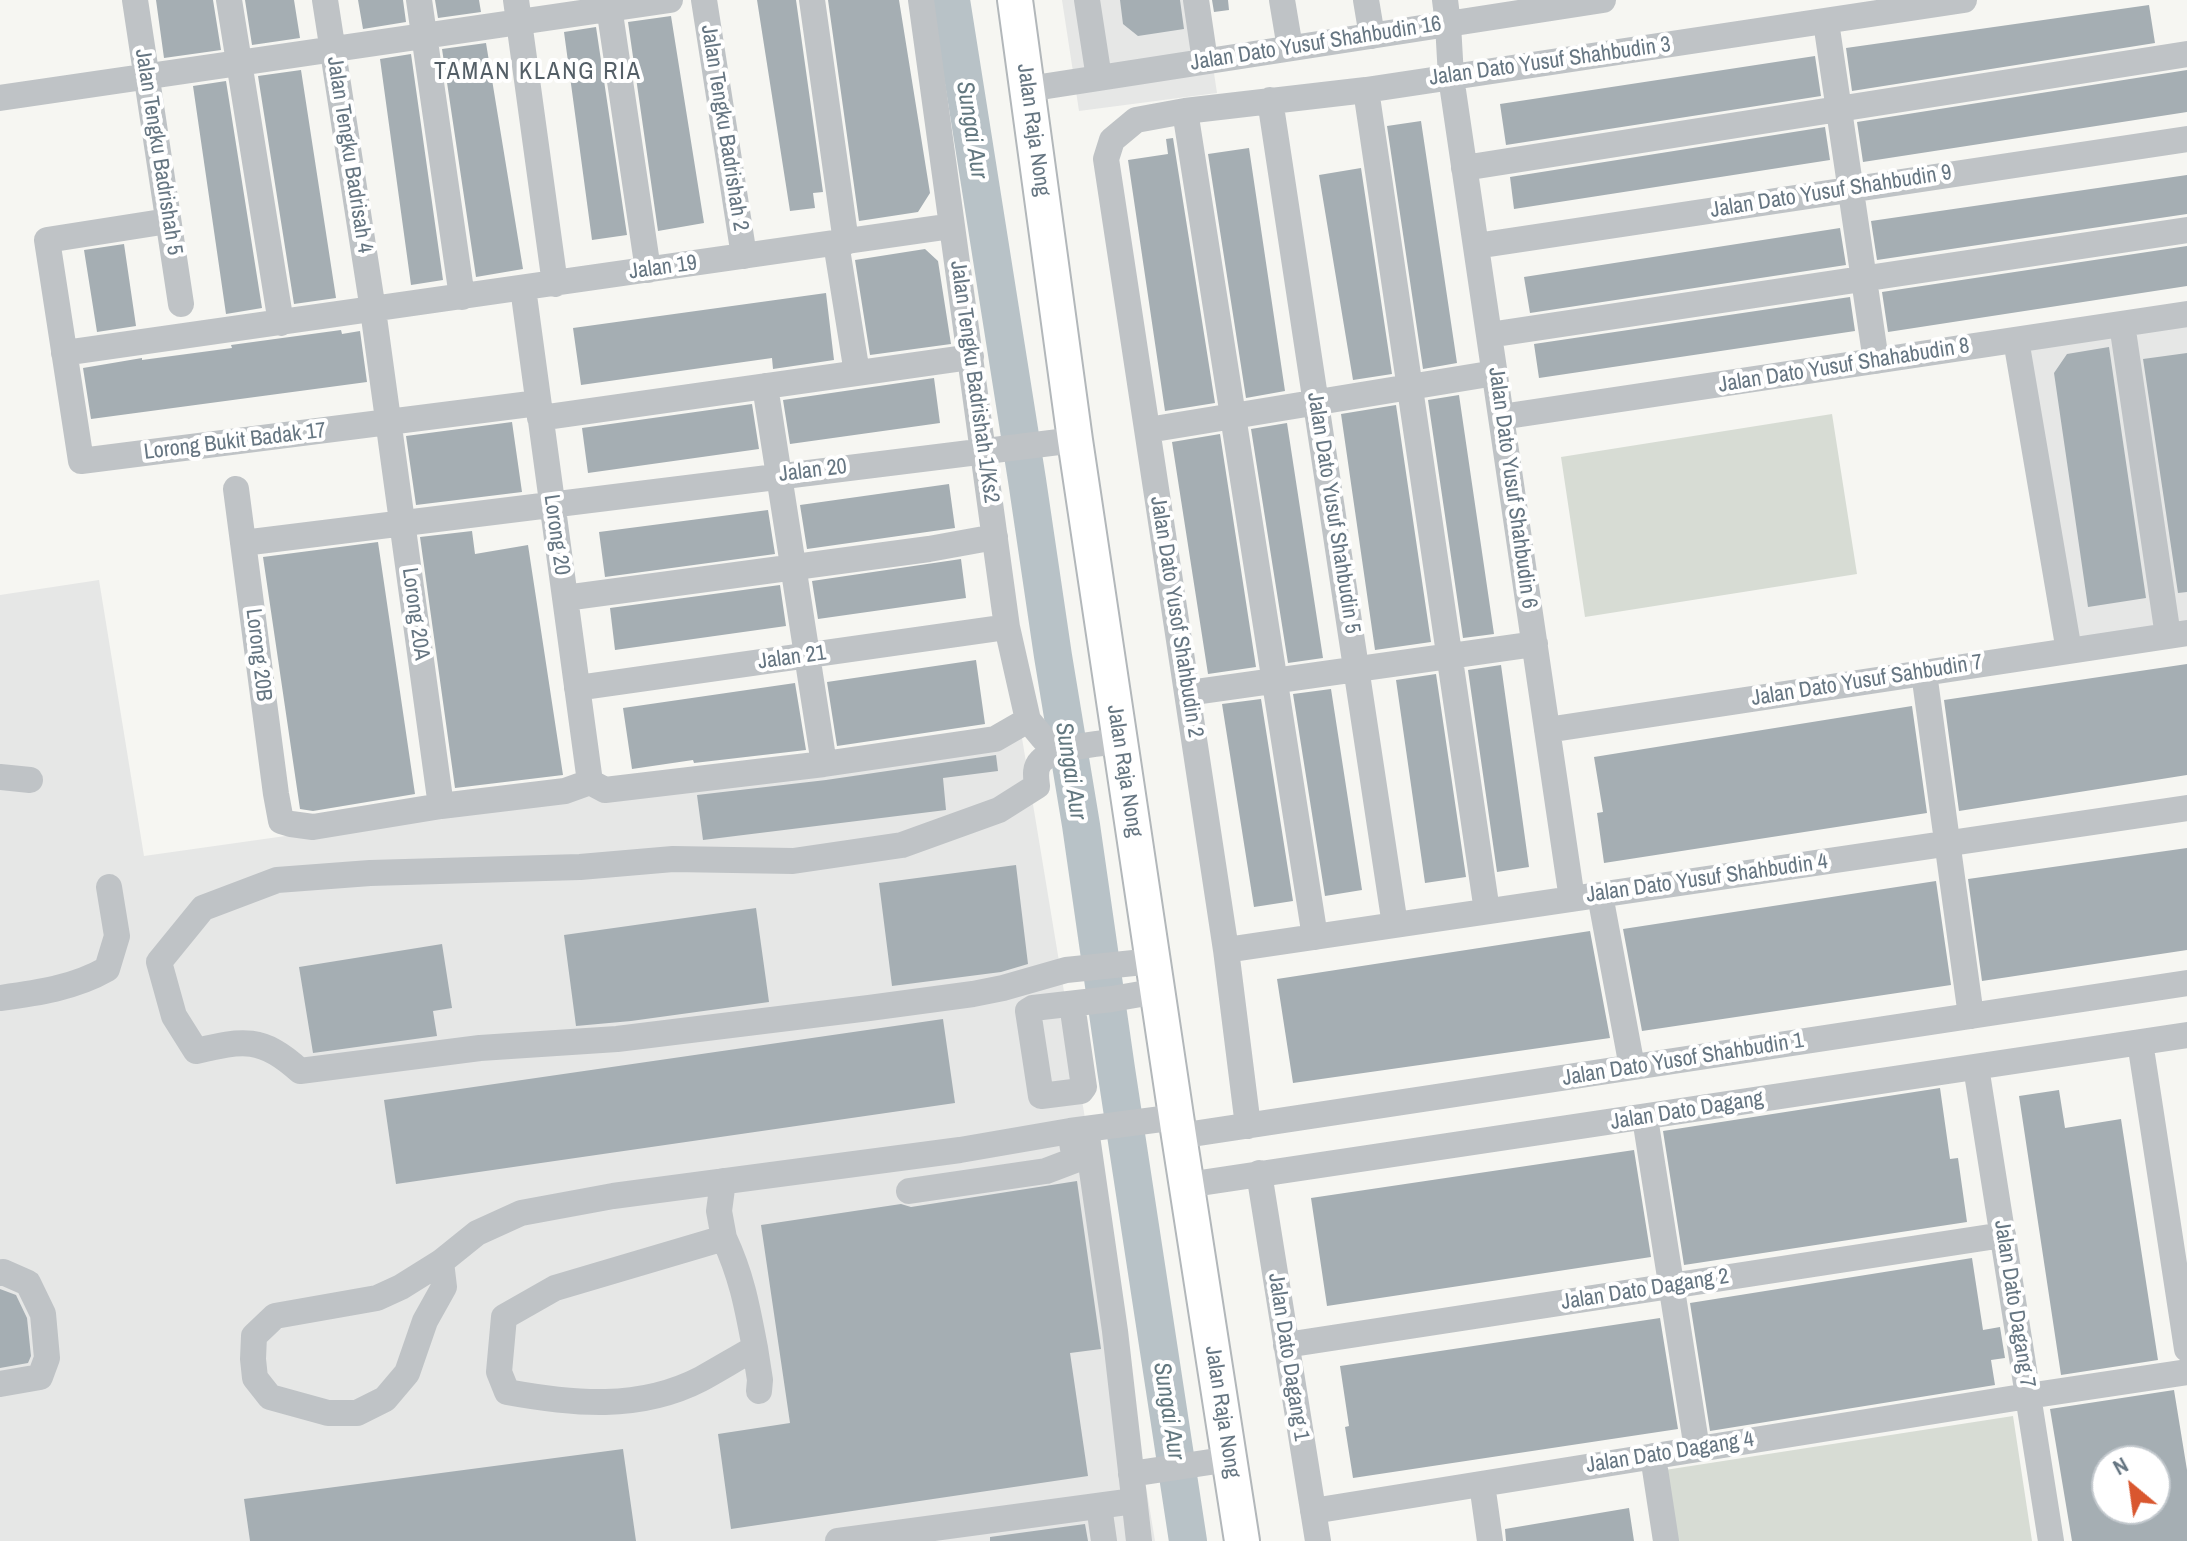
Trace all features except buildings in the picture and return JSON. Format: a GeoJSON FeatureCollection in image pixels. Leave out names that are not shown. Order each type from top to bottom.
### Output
{"type":"FeatureCollection","features":[{"type":"Feature","properties":{"kind":"main road","name":"Jalan Raja Nong"},"geometry":{"type":"LineString","coordinates":[[1015,0],[1075,440],[1242,1541]]}},
{"type":"Feature","properties":{"kind":"street","name":"Jalan Tengku Badrishah 5"},"geometry":{"type":"LineString","coordinates":[[135,0],[181,304]]}},
{"type":"Feature","properties":{"kind":"street"},"geometry":{"type":"LineString","coordinates":[[229,0],[281,323]]}},
{"type":"Feature","properties":{"kind":"street","name":"Jalan Tengku Badrisah 4"},"geometry":{"type":"LineString","coordinates":[[325,0],[390,423]]}},
{"type":"Feature","properties":{"kind":"street"},"geometry":{"type":"LineString","coordinates":[[419,0],[462,297]]}},
{"type":"Feature","properties":{"kind":"street"},"geometry":{"type":"LineString","coordinates":[[0,98],[424,36],[518,11],[670,0]]}},
{"type":"Feature","properties":{"kind":"street","name":"Jalan Tengku Badrishah 2"},"geometry":{"type":"LineString","coordinates":[[704,0],[744,256]]}},
{"type":"Feature","properties":{"kind":"street"},"geometry":{"type":"LineString","coordinates":[[812,0],[857,373]]}},
{"type":"Feature","properties":{"kind":"street","name":"Jalan Tengku Badrishah 1/Ks2"},"geometry":{"type":"LineString","coordinates":[[921,0],[1007,627],[1028,720]]}},
{"type":"Feature","properties":{"kind":"street"},"geometry":{"type":"LineString","coordinates":[[1087,0],[1099,78]]}},
{"type":"Feature","properties":{"kind":"street"},"geometry":{"type":"LineString","coordinates":[[1196,0],[1205,61]]}},
{"type":"Feature","properties":{"kind":"street"},"geometry":{"type":"LineString","coordinates":[[1282,0],[1290,48]]}},
{"type":"Feature","properties":{"kind":"street"},"geometry":{"type":"LineString","coordinates":[[1366,0],[1372,36]]}},
{"type":"Feature","properties":{"kind":"street","name":"Jalan Dato Yusuf Shahbudin 16"},"geometry":{"type":"LineString","coordinates":[[1028,89],[1372,36],[1446,12],[1603,0]]}},
{"type":"Feature","properties":{"kind":"street","name":"Jalan Dato Yusuf Shahbudin 3"},"geometry":{"type":"LineString","coordinates":[[1136,120],[1185,111],[1366,90],[1964,0]]}},
{"type":"Feature","properties":{"kind":"street"},"geometry":{"type":"LineString","coordinates":[[609,4],[648,270]]}},
{"type":"Feature","properties":{"kind":"street"},"geometry":{"type":"LineString","coordinates":[[518,11],[555,284]]}},
{"type":"Feature","properties":{"kind":"street","name":"Jalan Dato Yusuf Shahbudin 6"},"geometry":{"type":"LineString","coordinates":[[1446,12],[1451,77],[1572,899]]}},
{"type":"Feature","properties":{"kind":"street"},"geometry":{"type":"LineString","coordinates":[[1826,22],[1876,361]]}},
{"type":"Feature","properties":{"kind":"street"},"geometry":{"type":"LineString","coordinates":[[1464,168],[2187,54]]}},
{"type":"Feature","properties":{"kind":"street"},"geometry":{"type":"LineString","coordinates":[[1366,90],[1487,911]]}},
{"type":"Feature","properties":{"kind":"street","name":"Jalan Dato Yusuf Shahbudin 5"},"geometry":{"type":"LineString","coordinates":[[1270,100],[1395,925]]}},
{"type":"Feature","properties":{"kind":"street"},"geometry":{"type":"LineString","coordinates":[[1185,111],[1315,937]]}},
{"type":"Feature","properties":{"kind":"street","name":"Jalan Dato Yusof Shahbudin 2"},"geometry":{"type":"LineString","coordinates":[[1136,120],[1112,140],[1106,159],[1226,950],[1248,1126]]}},
{"type":"Feature","properties":{"kind":"street","name":"Jalan Dato Yusuf Shahbudin 9"},"geometry":{"type":"LineString","coordinates":[[1476,246],[2187,139]]}},
{"type":"Feature","properties":{"kind":"street"},"geometry":{"type":"LineString","coordinates":[[64,353],[47,240],[168,221]]}},
{"type":"Feature","properties":{"kind":"street","name":"Jalan 19"},"geometry":{"type":"LineString","coordinates":[[64,353],[952,226]]}},
{"type":"Feature","properties":{"kind":"street"},"geometry":{"type":"LineString","coordinates":[[1489,335],[2187,230]]}},
{"type":"Feature","properties":{"kind":"street","name":"Lorong 20"},"geometry":{"type":"LineString","coordinates":[[523,288],[590,782]]}},
{"type":"Feature","properties":{"kind":"street","name":"Jalan Dato Yusuf Shahabudin 8"},"geometry":{"type":"LineString","coordinates":[[1501,417],[2187,314]]}},
{"type":"Feature","properties":{"kind":"street"},"geometry":{"type":"LineString","coordinates":[[2122,324],[2178,634]]}},
{"type":"Feature","properties":{"kind":"street"},"geometry":{"type":"LineString","coordinates":[[2016,340],[2069,651]]}},
{"type":"Feature","properties":{"kind":"street","name":"Lorong Bukit Badak 17"},"geometry":{"type":"LineString","coordinates":[[64,353],[81,461],[390,423],[765,386],[971,357]]}},
{"type":"Feature","properties":{"kind":"street"},"geometry":{"type":"LineString","coordinates":[[1148,430],[1495,373]]}},
{"type":"Feature","properties":{"kind":"street"},"geometry":{"type":"LineString","coordinates":[[765,386],[824,764]]}},
{"type":"Feature","properties":{"kind":"street","name":"Lorong 20A"},"geometry":{"type":"LineString","coordinates":[[390,423],[441,806]]}},
{"type":"Feature","properties":{"kind":"street","name":"Jalan 20"},"geometry":{"type":"LineString","coordinates":[[243,543],[1075,440]]}},
{"type":"Feature","properties":{"kind":"street","name":"Lorong 20B"},"geometry":{"type":"LineString","coordinates":[[236,489],[281,821],[313,827],[441,806]]}},
{"type":"Feature","properties":{"kind":"street"},"geometry":{"type":"LineString","coordinates":[[565,598],[929,549],[995,537]]}},
{"type":"Feature","properties":{"kind":"street","name":"Jalan 21"},"geometry":{"type":"LineString","coordinates":[[577,688],[1007,627]]}},
{"type":"Feature","properties":{"kind":"street","name":"Jalan Dato Yusuf Sahbudin 7"},"geometry":{"type":"LineString","coordinates":[[1547,730],[2178,634]]}},
{"type":"Feature","properties":{"kind":"street"},"geometry":{"type":"LineString","coordinates":[[1188,693],[1535,644]]}},
{"type":"Feature","properties":{"kind":"street"},"geometry":{"type":"LineString","coordinates":[[1924,673],[1971,1016]]}},
{"type":"Feature","properties":{"kind":"street"},"geometry":{"type":"LineString","coordinates":[[441,806],[565,791],[590,782],[605,790],[824,764],[995,739],[1028,720],[1043,738],[1069,750]]}},
{"type":"Feature","properties":{"kind":"street"},"geometry":{"type":"LineString","coordinates":[[1120,741],[1069,750],[1041,761],[1036,770],[1037,786],[999,810],[902,845],[793,861],[673,859],[580,867],[370,873],[277,880],[203,908],[159,962],[174,1016],[196,1051],[246,1041],[284,1056],[300,1071],[480,1048],[617,1039],[973,994],[1066,970],[1102,965],[1155,976]]}},
{"type":"Feature","properties":{"kind":"street"},"geometry":{"type":"LineString","coordinates":[[0,777],[30,780]]}},
{"type":"Feature","properties":{"kind":"street","name":"Jalan Dato Yusuf Shahbudin 4"},"geometry":{"type":"LineString","coordinates":[[1226,950],[2187,808]]}},
{"type":"Feature","properties":{"kind":"street"},"geometry":{"type":"LineString","coordinates":[[0,998],[77,983],[107,969],[117,936],[109,887]]}},
{"type":"Feature","properties":{"kind":"street"},"geometry":{"type":"LineString","coordinates":[[1600,895],[1632,1067]]}},
{"type":"Feature","properties":{"kind":"street"},"geometry":{"type":"LineString","coordinates":[[1091,1001],[1155,976]]}},
{"type":"Feature","properties":{"kind":"street","name":"Jalan Dato Yusof Shahbudin 1"},"geometry":{"type":"LineString","coordinates":[[1080,1143],[1125,1125],[1248,1126],[2187,983]]}},
{"type":"Feature","properties":{"kind":"street","name":"Jalan Dato Dagang"},"geometry":{"type":"LineString","coordinates":[[1187,1185],[2187,1035]]}},
{"type":"Feature","properties":{"kind":"street"},"geometry":{"type":"LineString","coordinates":[[2140,1042],[2187,1349]]}},
{"type":"Feature","properties":{"kind":"street","name":"Jalan Dato Dagang 7"},"geometry":{"type":"LineString","coordinates":[[1976,1067],[2051,1541]]}},
{"type":"Feature","properties":{"kind":"street"},"geometry":{"type":"LineString","coordinates":[[1645,1118],[1697,1449]]}},
{"type":"Feature","properties":{"kind":"street"},"geometry":{"type":"LineString","coordinates":[[441,1262],[444,1287],[425,1321],[407,1373],[385,1399],[357,1413],[328,1413],[270,1397],[255,1378],[254,1336],[275,1316],[377,1298],[441,1262],[477,1233],[521,1213],[613,1196],[960,1150],[1080,1143]]}},
{"type":"Feature","properties":{"kind":"street"},"geometry":{"type":"LineString","coordinates":[[909,1191],[1046,1171],[1080,1143]]}},
{"type":"Feature","properties":{"kind":"street"},"geometry":{"type":"LineString","coordinates":[[1080,1143],[1115,1331],[1139,1541]]}},
{"type":"Feature","properties":{"kind":"street","name":"Jalan Dato Dagang 1"},"geometry":{"type":"LineString","coordinates":[[1259,1173],[1318,1541]]}},
{"type":"Feature","properties":{"kind":"street"},"geometry":{"type":"LineString","coordinates":[[723,1181],[719,1211],[724,1238],[741,1279],[755,1348],[759,1391]]}},
{"type":"Feature","properties":{"kind":"street","name":"Jalan Dato Dagang 2"},"geometry":{"type":"LineString","coordinates":[[1286,1345],[2003,1235]]}},
{"type":"Feature","properties":{"kind":"street"},"geometry":{"type":"LineString","coordinates":[[724,1238],[555,1288],[504,1317],[499,1372],[507,1392],[605,1403],[650,1397],[698,1380],[755,1348]]}},
{"type":"Feature","properties":{"kind":"street"},"geometry":{"type":"LineString","coordinates":[[0,1273],[28,1283],[43,1314],[47,1358],[40,1377],[0,1384]]}},
{"type":"Feature","properties":{"kind":"street","name":"Jalan Dato Dagang 4"},"geometry":{"type":"LineString","coordinates":[[1313,1511],[2187,1372]]}},
{"type":"Feature","properties":{"kind":"street"},"geometry":{"type":"LineString","coordinates":[[1653,1456],[1666,1541]]}},
{"type":"Feature","properties":{"kind":"street"},"geometry":{"type":"LineString","coordinates":[[1131,1474],[1230,1459]]}},
{"type":"Feature","properties":{"kind":"street"},"geometry":{"type":"LineString","coordinates":[[1482,1484],[1490,1541]]}},
{"type":"Feature","properties":{"kind":"street"},"geometry":{"type":"LineString","coordinates":[[838,1541],[1134,1501]]}},
{"type":"Feature","properties":{"kind":"street"},"geometry":{"type":"LineString","coordinates":[[1099,1506],[1104,1541]]}},
{"type":"Feature","properties":{"kind":"shaded area"},"geometry":{"type":"Polygon","coordinates":[[[1062,0],[1203,0],[1217,93],[1079,111],[1062,0]]]}},
{"type":"Feature","properties":{"kind":"shaded area"},"geometry":{"type":"Polygon","coordinates":[[[2187,321],[2187,626],[2074,643],[2022,347],[2187,321]]]}},
{"type":"Feature","properties":{"kind":"shaded area"},"geometry":{"type":"Polygon","coordinates":[[[1832,414],[1857,574],[1585,617],[1561,457],[1832,414]]]}},
{"type":"Feature","properties":{"kind":"shaded area"},"geometry":{"type":"Polygon","coordinates":[[[99,580],[144,856],[1021,732],[1155,1541],[0,1541],[0,595],[99,580]]]}},
{"type":"Feature","properties":{"kind":"shaded area"},"geometry":{"type":"Polygon","coordinates":[[[2013,1416],[2032,1541],[1676,1541],[1665,1470],[2013,1416]]]}},
{"type":"Feature","properties":{"kind":"waterway","name":"Sungai Aur"},"geometry":{"type":"LineString","coordinates":[[951,0],[1081,825],[1188,1541]]}},
{"type":"Feature","properties":{"kind":"district","name":"TAMAN KLANG RIA"},"geometry":{"type":"Point","coordinates":[538,73]}}]}
